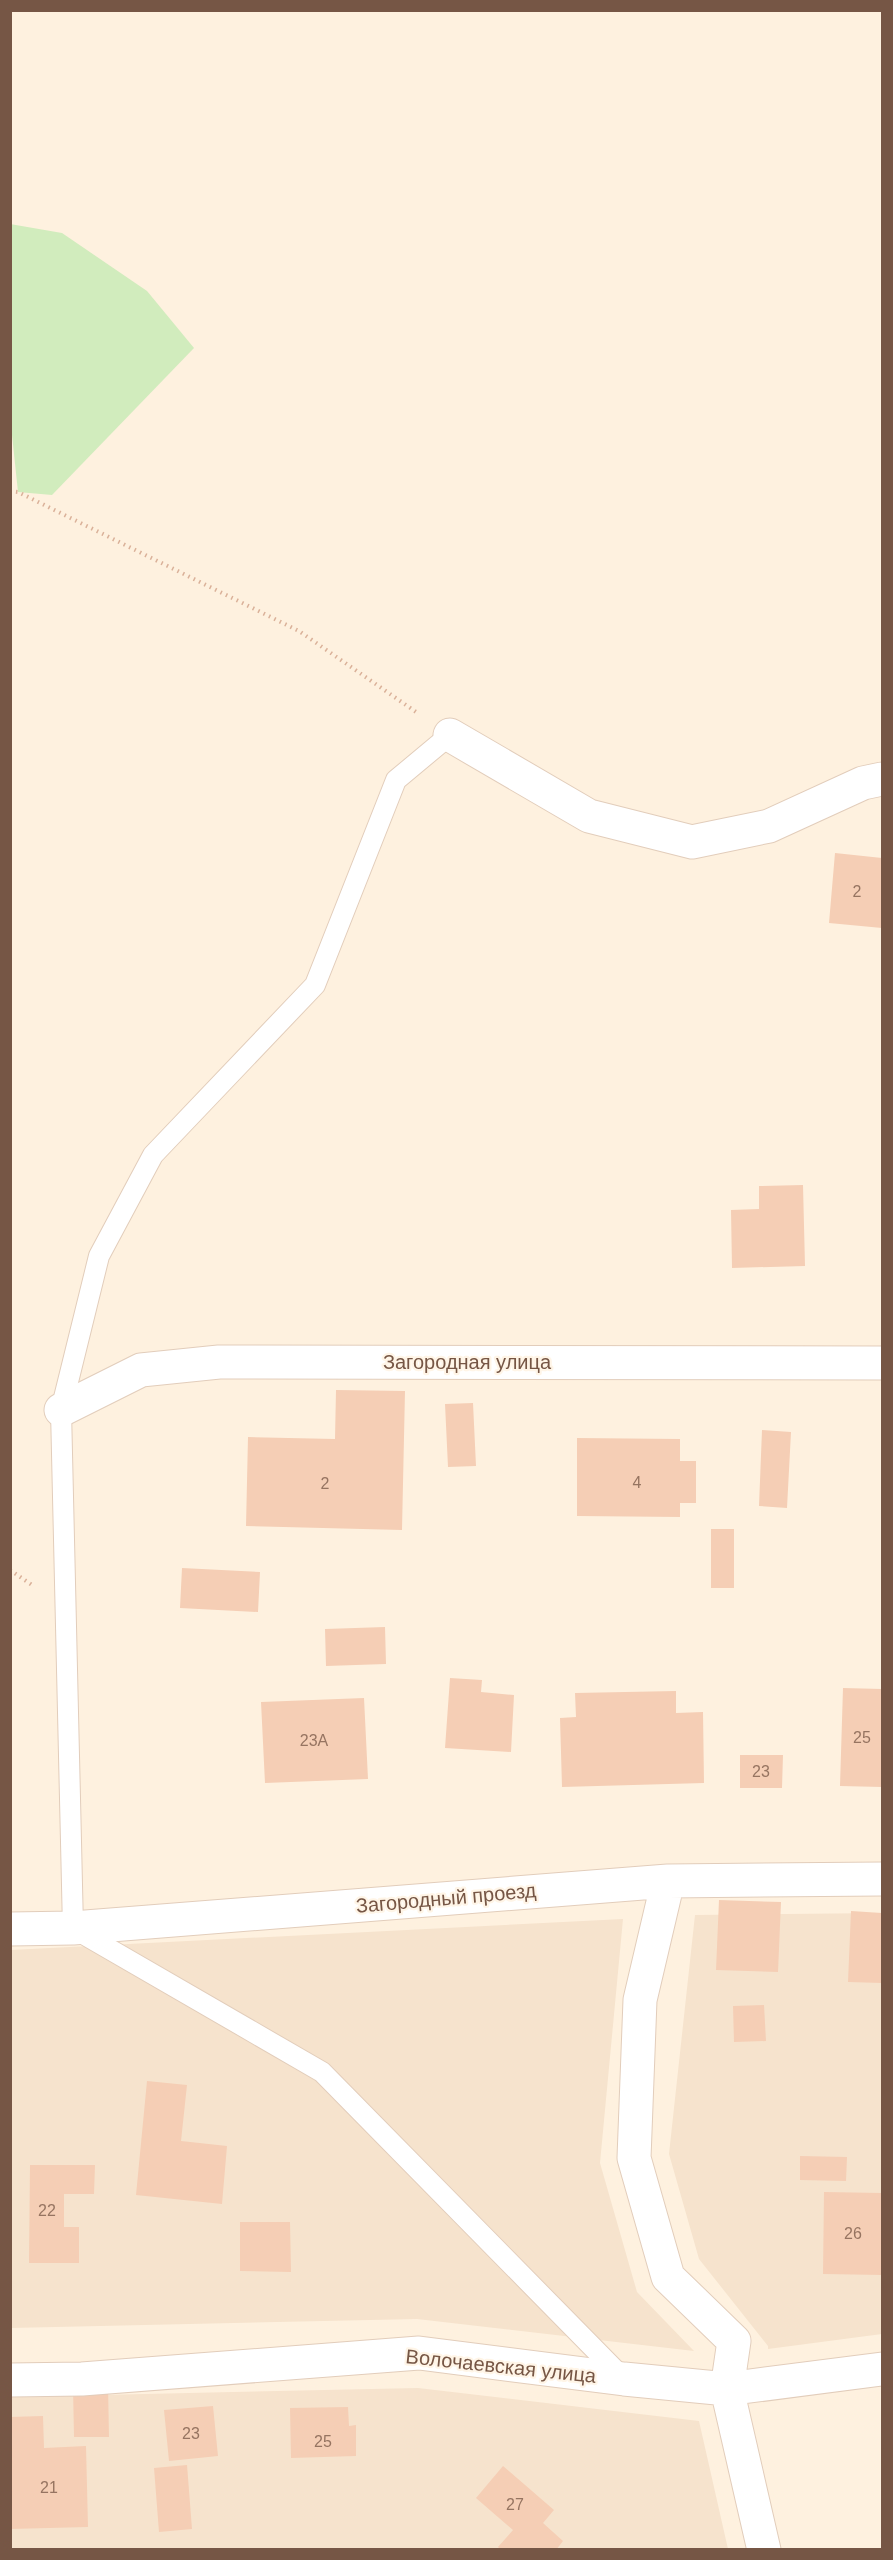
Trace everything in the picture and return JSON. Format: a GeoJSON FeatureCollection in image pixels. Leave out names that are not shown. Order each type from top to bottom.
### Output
{"type":"FeatureCollection","features":[{"type":"Feature","properties":{"kind":"street"},"geometry":{"type":"LineString","coordinates":[[450,735],[589,816],[692,842],[769,826],[863,783],[882,779]]}},
{"type":"Feature","properties":{"kind":"street","name":"Загородная улица"},"geometry":{"type":"LineString","coordinates":[[61,1410],[141,1370],[219,1362],[882,1363]]}},
{"type":"Feature","properties":{"kind":"street","name":"Загородный проезд"},"geometry":{"type":"LineString","coordinates":[[10,1929],[73,1928],[668,1881],[882,1879]]}},
{"type":"Feature","properties":{"kind":"street"},"geometry":{"type":"LineString","coordinates":[[668,1881],[640,2000],[634,2158],[668,2277],[734,2341],[727,2389],[764,2550]]}},
{"type":"Feature","properties":{"kind":"street","name":"Волочаевская улица"},"geometry":{"type":"LineString","coordinates":[[10,2380],[94,2378],[419,2353],[624,2379],[727,2389],[882,2369]]}},
{"type":"Feature","properties":{"kind":"lane"},"geometry":{"type":"LineString","coordinates":[[450,735],[396,780],[315,985],[153,1155],[99,1256],[61,1410],[73,1928],[321,2072],[624,2379]]}},
{"type":"Feature","properties":{"kind":"path"},"geometry":{"type":"LineString","coordinates":[[10,491],[18,492],[299,631],[450,735]]}},
{"type":"Feature","properties":{"kind":"shaded area"},"geometry":{"type":"Polygon","coordinates":[[[882,1913],[882,2334],[768,2349],[768,2346],[699,2259],[669,2154],[695,1915],[882,1913]]]}},
{"type":"Feature","properties":{"kind":"shaded area"},"geometry":{"type":"Polygon","coordinates":[[[623,1919],[600,2163],[637,2292],[694,2351],[417,2319],[11,2328],[11,1950],[623,1919]]]}},
{"type":"Feature","properties":{"kind":"shaded area"},"geometry":{"type":"Polygon","coordinates":[[[418,2388],[699,2421],[728,2549],[11,2549],[10,2397],[418,2388]]]}},
{"type":"Feature","properties":{"kind":"green space"},"geometry":{"type":"Polygon","coordinates":[[[10,224],[62,233],[147,291],[194,348],[52,495],[18,492],[10,416],[10,224]]]}},
{"type":"Feature","properties":{"kind":"building"},"geometry":{"type":"Polygon","coordinates":[[[835,853],[882,858],[882,928],[829,923],[835,853]]]}},
{"type":"Feature","properties":{"kind":"building"},"geometry":{"type":"Polygon","coordinates":[[[803,1185],[805,1266],[732,1268],[731,1210],[759,1209],[759,1186],[803,1185]]]}},
{"type":"Feature","properties":{"kind":"building"},"geometry":{"type":"Polygon","coordinates":[[[336,1390],[405,1391],[402,1530],[246,1526],[248,1437],[335,1439],[336,1390]]]}},
{"type":"Feature","properties":{"kind":"building"},"geometry":{"type":"Polygon","coordinates":[[[473,1403],[476,1466],[448,1467],[445,1404],[473,1403]]]}},
{"type":"Feature","properties":{"kind":"building"},"geometry":{"type":"Polygon","coordinates":[[[762,1430],[791,1432],[787,1508],[759,1506],[762,1430]]]}},
{"type":"Feature","properties":{"kind":"building"},"geometry":{"type":"Polygon","coordinates":[[[577,1438],[680,1439],[680,1461],[696,1461],[696,1503],[680,1503],[680,1517],[577,1516],[577,1438]]]}},
{"type":"Feature","properties":{"kind":"building"},"geometry":{"type":"Polygon","coordinates":[[[711,1529],[734,1529],[734,1588],[711,1588],[711,1529]]]}},
{"type":"Feature","properties":{"kind":"building"},"geometry":{"type":"Polygon","coordinates":[[[182,1568],[260,1572],[258,1612],[180,1608],[182,1568]]]}},
{"type":"Feature","properties":{"kind":"building"},"geometry":{"type":"Polygon","coordinates":[[[385,1627],[386,1664],[326,1666],[325,1629],[385,1627]]]}},
{"type":"Feature","properties":{"kind":"building"},"geometry":{"type":"Polygon","coordinates":[[[450,1678],[482,1680],[481,1692],[514,1695],[511,1752],[445,1748],[450,1678]]]}},
{"type":"Feature","properties":{"kind":"building"},"geometry":{"type":"Polygon","coordinates":[[[843,1688],[882,1689],[882,1787],[840,1786],[843,1688]]]}},
{"type":"Feature","properties":{"kind":"building"},"geometry":{"type":"Polygon","coordinates":[[[676,1691],[676,1713],[703,1712],[704,1783],[562,1787],[560,1718],[576,1717],[575,1693],[676,1691]]]}},
{"type":"Feature","properties":{"kind":"building"},"geometry":{"type":"Polygon","coordinates":[[[364,1698],[368,1779],[265,1783],[261,1702],[364,1698]]]}},
{"type":"Feature","properties":{"kind":"building"},"geometry":{"type":"Polygon","coordinates":[[[740,1755],[783,1755],[782,1788],[740,1788],[740,1755]]]}},
{"type":"Feature","properties":{"kind":"building"},"geometry":{"type":"Polygon","coordinates":[[[719,1900],[781,1902],[778,1972],[716,1970],[719,1900]]]}},
{"type":"Feature","properties":{"kind":"building"},"geometry":{"type":"Polygon","coordinates":[[[851,1911],[882,1913],[882,1983],[848,1982],[851,1911]]]}},
{"type":"Feature","properties":{"kind":"building"},"geometry":{"type":"Polygon","coordinates":[[[764,2005],[766,2041],[734,2042],[733,2006],[764,2005]]]}},
{"type":"Feature","properties":{"kind":"building"},"geometry":{"type":"Polygon","coordinates":[[[147,2081],[187,2085],[181,2141],[227,2146],[222,2204],[136,2195],[147,2081]]]}},
{"type":"Feature","properties":{"kind":"building"},"geometry":{"type":"Polygon","coordinates":[[[800,2156],[847,2157],[846,2181],[800,2180],[800,2156]]]}},
{"type":"Feature","properties":{"kind":"building"},"geometry":{"type":"Polygon","coordinates":[[[30,2165],[95,2165],[94,2194],[64,2194],[64,2227],[79,2227],[79,2263],[29,2263],[30,2165]]]}},
{"type":"Feature","properties":{"kind":"building"},"geometry":{"type":"Polygon","coordinates":[[[824,2192],[882,2193],[882,2275],[823,2274],[824,2192]]]}},
{"type":"Feature","properties":{"kind":"building"},"geometry":{"type":"Polygon","coordinates":[[[240,2222],[290,2222],[291,2272],[240,2271],[240,2222]]]}},
{"type":"Feature","properties":{"kind":"building"},"geometry":{"type":"Polygon","coordinates":[[[108,2386],[109,2437],[74,2437],[73,2387],[108,2386]]]}},
{"type":"Feature","properties":{"kind":"building"},"geometry":{"type":"Polygon","coordinates":[[[213,2406],[218,2456],[169,2461],[164,2410],[213,2406]]]}},
{"type":"Feature","properties":{"kind":"building"},"geometry":{"type":"Polygon","coordinates":[[[348,2407],[349,2426],[356,2425],[356,2456],[291,2458],[290,2408],[348,2407]]]}},
{"type":"Feature","properties":{"kind":"building"},"geometry":{"type":"Polygon","coordinates":[[[43,2416],[44,2448],[86,2446],[88,2527],[10,2529],[10,2417],[43,2416]]]}},
{"type":"Feature","properties":{"kind":"building"},"geometry":{"type":"Polygon","coordinates":[[[187,2465],[192,2529],[159,2532],[154,2468],[187,2465]]]}},
{"type":"Feature","properties":{"kind":"building"},"geometry":{"type":"Polygon","coordinates":[[[503,2466],[554,2510],[543,2523],[563,2541],[556,2550],[501,2550],[498,2547],[513,2530],[476,2498],[503,2466]]]}}]}
